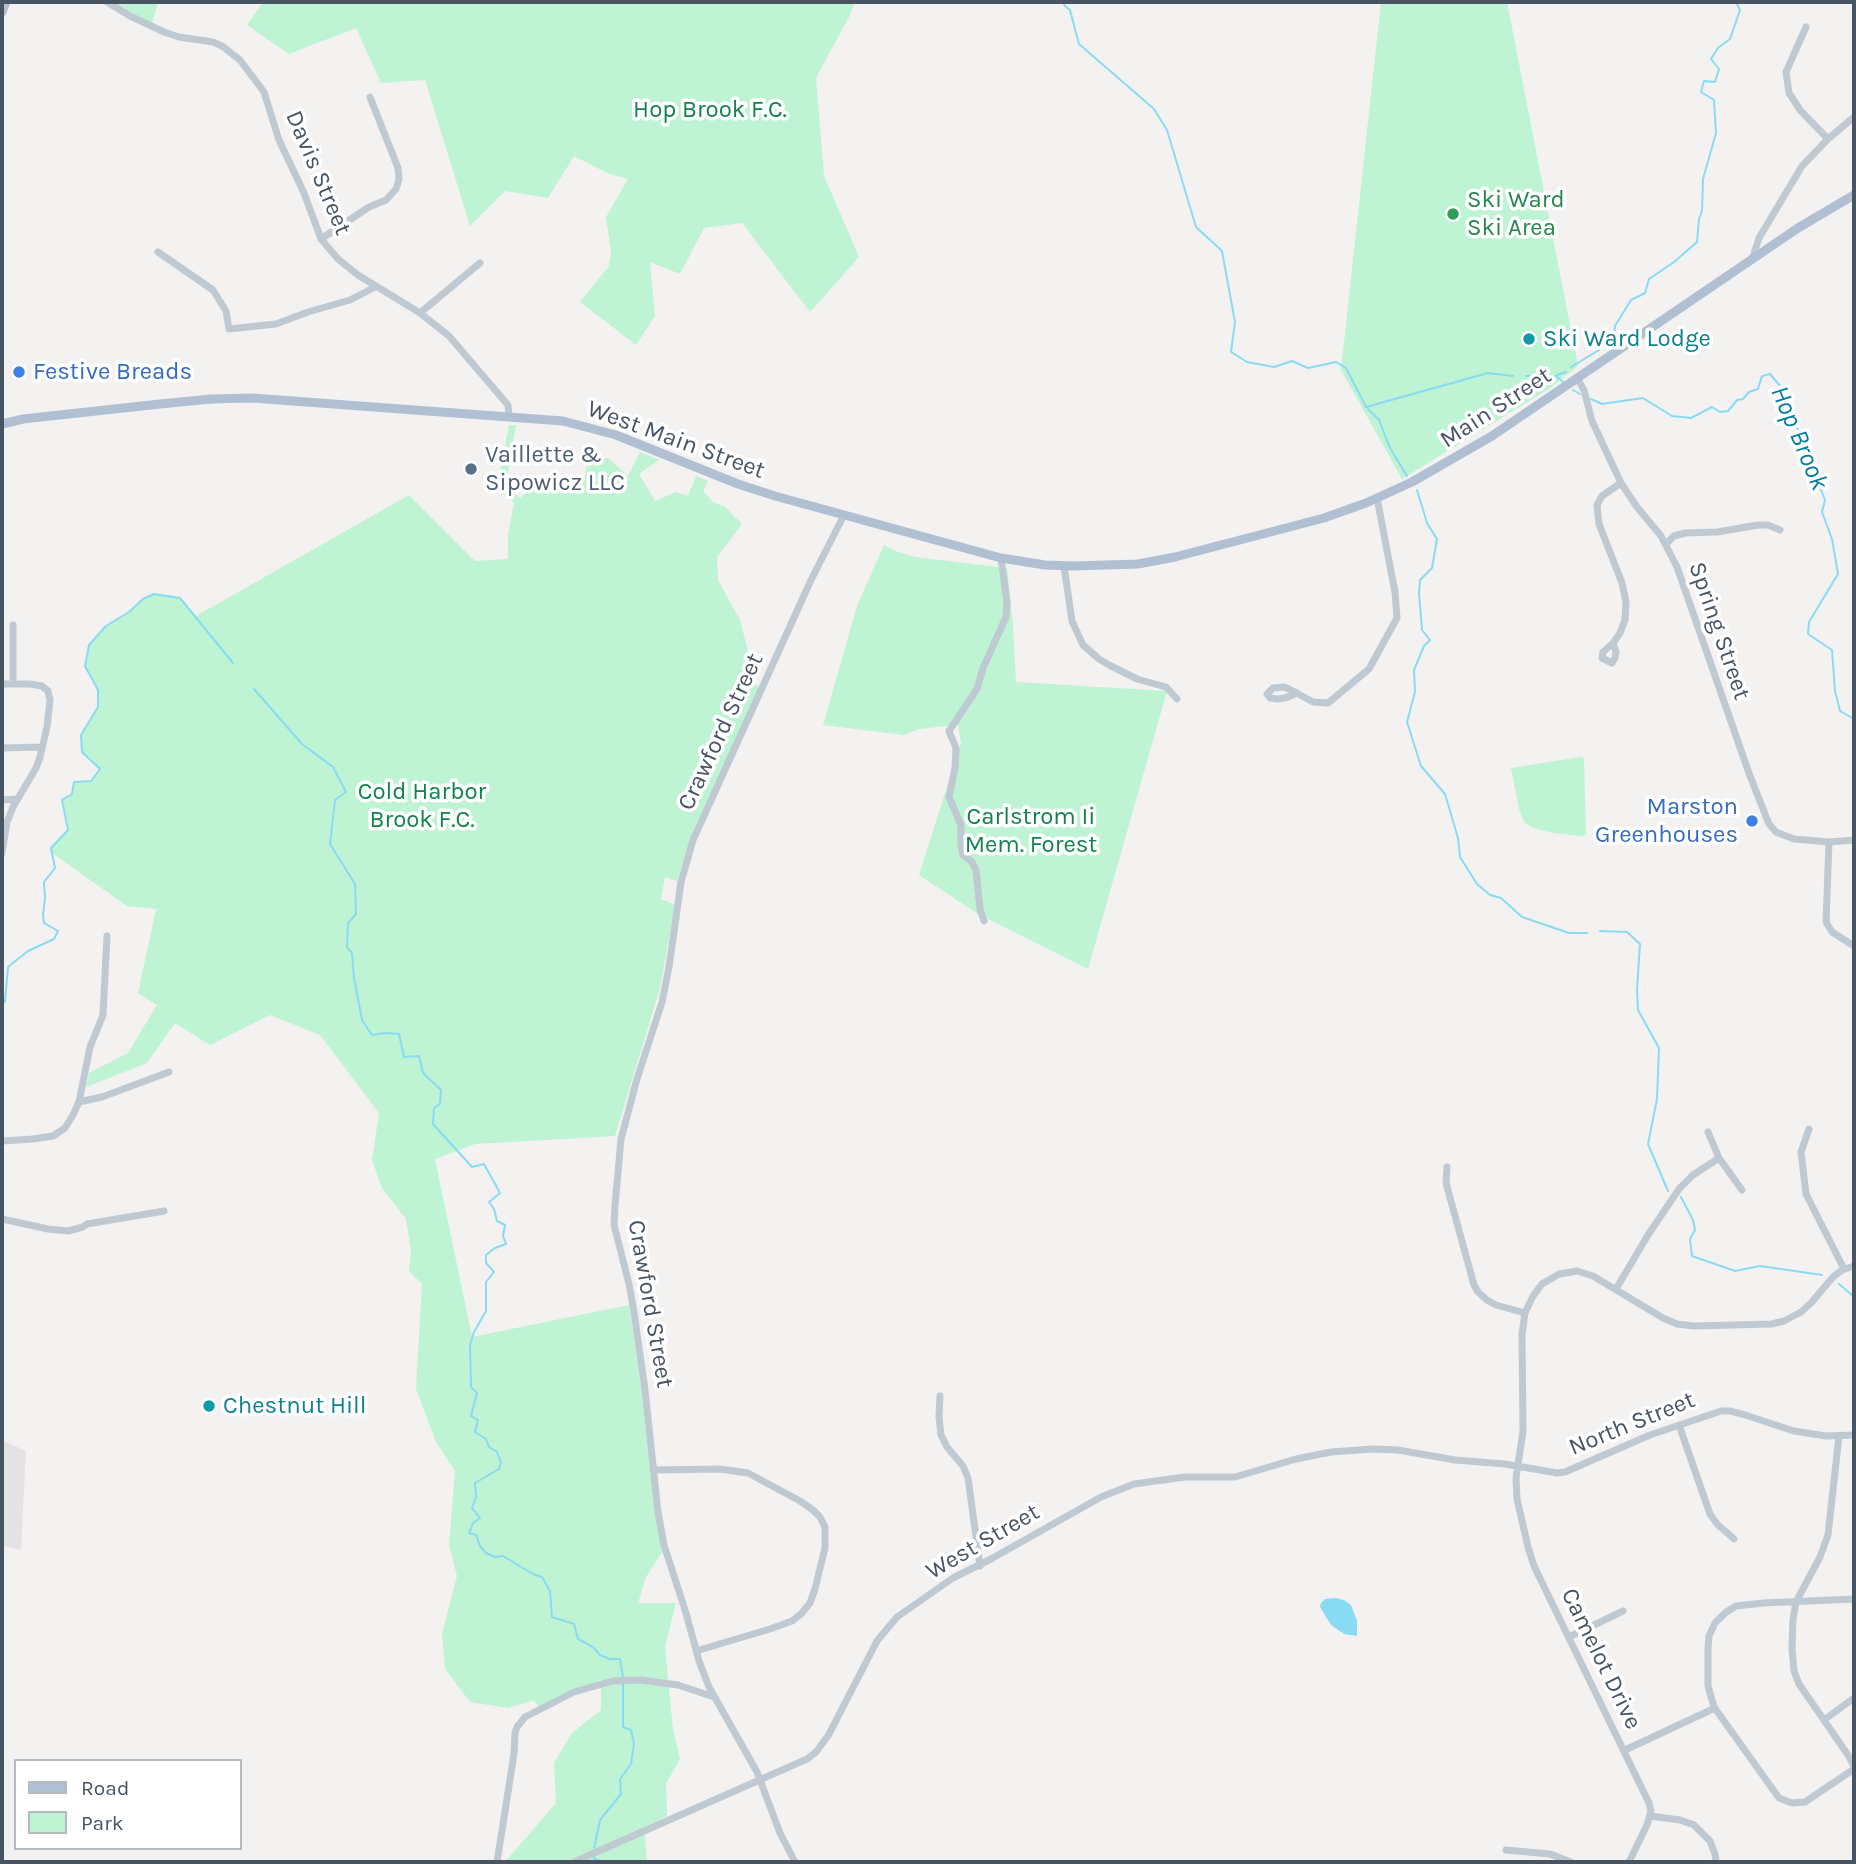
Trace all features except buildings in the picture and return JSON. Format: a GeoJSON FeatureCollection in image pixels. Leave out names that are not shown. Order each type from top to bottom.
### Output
{"type":"FeatureCollection","features":[{"type":"Feature","properties":{"kind":"main road"},"geometry":{"type":"LineString","coordinates":[[2,12],[6,2]]}},
{"type":"Feature","properties":{"kind":"main road","name":"Main Street"},"geometry":{"type":"LineString","coordinates":[[1324,518],[1412,482],[1492,436],[1798,228],[1854,195]]}},
{"type":"Feature","properties":{"kind":"main road","name":"West Main Street"},"geometry":{"type":"LineString","coordinates":[[2,424],[90,411],[231,398],[295,400],[562,421],[592,427],[637,442],[742,485],[844,515],[1001,558],[1064,566],[1122,565],[1161,560],[1324,518]]}},
{"type":"Feature","properties":{"kind":"street","name":"Davis Street"},"geometry":{"type":"LineString","coordinates":[[107,2],[164,32],[213,42],[240,60],[264,92],[279,141],[321,239],[338,259],[375,287],[436,324],[460,347],[508,405],[509,416]]}},
{"type":"Feature","properties":{"kind":"street"},"geometry":{"type":"LineString","coordinates":[[1806,27],[1786,72],[1789,93],[1800,110],[1828,139]]}},
{"type":"Feature","properties":{"kind":"street"},"geometry":{"type":"LineString","coordinates":[[321,239],[369,207],[386,200],[396,189],[398,168],[370,97]]}},
{"type":"Feature","properties":{"kind":"street"},"geometry":{"type":"LineString","coordinates":[[1752,260],[1759,238],[1802,166],[1854,117]]}},
{"type":"Feature","properties":{"kind":"street"},"geometry":{"type":"LineString","coordinates":[[158,252],[213,290],[226,311],[229,330],[276,324],[350,300],[375,287]]}},
{"type":"Feature","properties":{"kind":"street"},"geometry":{"type":"LineString","coordinates":[[420,313],[480,263]]}},
{"type":"Feature","properties":{"kind":"street","name":"Spring Street"},"geometry":{"type":"LineString","coordinates":[[1577,378],[1584,390],[1592,421],[1620,482],[1665,544],[1677,566],[1769,824],[1776,832],[1788,837],[1829,842],[1854,841]]}},
{"type":"Feature","properties":{"kind":"street"},"geometry":{"type":"LineString","coordinates":[[1613,643],[1625,620],[1626,599],[1599,524],[1597,505],[1602,496],[1620,482]]}},
{"type":"Feature","properties":{"kind":"street"},"geometry":{"type":"LineString","coordinates":[[1297,693],[1313,702],[1328,704],[1369,669],[1397,618],[1395,592],[1377,498]]}},
{"type":"Feature","properties":{"kind":"street","name":"Crawford Street"},"geometry":{"type":"LineString","coordinates":[[794,1862],[760,1780],[700,1665],[687,1613],[662,1537],[632,1297],[614,1225],[621,1139],[662,1002],[670,967],[681,882],[698,828],[811,580],[844,515]]}},
{"type":"Feature","properties":{"kind":"street"},"geometry":{"type":"LineString","coordinates":[[1665,544],[1677,535],[1685,533],[1717,532],[1759,525],[1780,530]]}},
{"type":"Feature","properties":{"kind":"street"},"geometry":{"type":"LineString","coordinates":[[984,921],[976,870],[972,862],[963,855],[961,825],[949,797],[956,748],[950,730],[977,690],[983,668],[1006,617],[1007,603],[1001,558]]}},
{"type":"Feature","properties":{"kind":"street"},"geometry":{"type":"LineString","coordinates":[[1064,566],[1072,621],[1083,645],[1111,666],[1138,679],[1166,687],[1177,699]]}},
{"type":"Feature","properties":{"kind":"street"},"geometry":{"type":"LineString","coordinates":[[13,625],[13,684]]}},
{"type":"Feature","properties":{"kind":"street"},"geometry":{"type":"LineString","coordinates":[[2,684],[39,685],[45,688],[48,691],[49,710],[36,768],[7,822],[2,853]]}},
{"type":"Feature","properties":{"kind":"street"},"geometry":{"type":"LineString","coordinates":[[2,748],[42,747]]}},
{"type":"Feature","properties":{"kind":"street"},"geometry":{"type":"LineString","coordinates":[[2,800],[17,799]]}},
{"type":"Feature","properties":{"kind":"street"},"geometry":{"type":"LineString","coordinates":[[1829,842],[1826,922],[1832,933],[1854,946]]}},
{"type":"Feature","properties":{"kind":"street"},"geometry":{"type":"LineString","coordinates":[[2,1141],[49,1138],[57,1134],[65,1128],[79,1102],[90,1047],[103,1015],[107,936]]}},
{"type":"Feature","properties":{"kind":"street"},"geometry":{"type":"LineString","coordinates":[[79,1102],[102,1097],[169,1072]]}},
{"type":"Feature","properties":{"kind":"street"},"geometry":{"type":"LineString","coordinates":[[1809,1129],[1801,1152],[1806,1194],[1844,1269]]}},
{"type":"Feature","properties":{"kind":"street"},"geometry":{"type":"LineString","coordinates":[[1708,1132],[1719,1158],[1742,1190]]}},
{"type":"Feature","properties":{"kind":"street"},"geometry":{"type":"LineString","coordinates":[[1616,1289],[1679,1189],[1693,1175],[1719,1158]]}},
{"type":"Feature","properties":{"kind":"street"},"geometry":{"type":"LineString","coordinates":[[1447,1167],[1446,1183],[1474,1285],[1478,1292],[1496,1305],[1525,1313],[1542,1284],[1554,1276],[1577,1271],[1588,1274],[1667,1321],[1677,1324],[1765,1325],[1784,1321],[1801,1312],[1833,1277],[1854,1266]]}},
{"type":"Feature","properties":{"kind":"street"},"geometry":{"type":"LineString","coordinates":[[2,1219],[68,1231],[87,1224],[164,1211]]}},
{"type":"Feature","properties":{"kind":"street","name":"Camelot Drive"},"geometry":{"type":"LineString","coordinates":[[1525,1313],[1522,1334],[1523,1431],[1516,1493],[1530,1556],[1647,1795],[1650,1816]]}},
{"type":"Feature","properties":{"kind":"street"},"geometry":{"type":"LineString","coordinates":[[940,1396],[941,1435],[965,1469],[968,1478],[979,1566]]}},
{"type":"Feature","properties":{"kind":"street","name":"North Street"},"geometry":{"type":"LineString","coordinates":[[1505,1464],[1549,1473],[1564,1472],[1711,1413],[1730,1410],[1794,1431],[1826,1436],[1854,1435]]}},
{"type":"Feature","properties":{"kind":"street"},"geometry":{"type":"LineString","coordinates":[[1679,1425],[1710,1514],[1734,1539]]}},
{"type":"Feature","properties":{"kind":"street"},"geometry":{"type":"LineString","coordinates":[[1839,1436],[1827,1540],[1796,1602],[1793,1649],[1795,1675],[1803,1691],[1849,1755],[1854,1768],[1805,1802],[1794,1804],[1784,1801],[1775,1795],[1715,1709],[1708,1686],[1708,1644],[1711,1631],[1718,1619],[1741,1605],[1796,1602],[1854,1600]]}},
{"type":"Feature","properties":{"kind":"street","name":"West Street"},"geometry":{"type":"LineString","coordinates":[[573,1862],[807,1759],[820,1748],[831,1731],[873,1647],[892,1621],[953,1578],[1101,1497],[1144,1482],[1185,1477],[1236,1477],[1296,1459],[1359,1449],[1398,1450],[1455,1460],[1505,1464]]}},
{"type":"Feature","properties":{"kind":"street"},"geometry":{"type":"LineString","coordinates":[[653,1470],[720,1469],[748,1473],[813,1510],[825,1527],[825,1548],[815,1589],[810,1603],[801,1614],[792,1621],[770,1629],[696,1651]]}},
{"type":"Feature","properties":{"kind":"street"},"geometry":{"type":"LineString","coordinates":[[1569,1637],[1623,1611]]}},
{"type":"Feature","properties":{"kind":"street"},"geometry":{"type":"LineString","coordinates":[[497,1862],[515,1733],[526,1717],[574,1692],[614,1681],[678,1685],[715,1698]]}},
{"type":"Feature","properties":{"kind":"street"},"geometry":{"type":"LineString","coordinates":[[1824,1720],[1854,1698]]}},
{"type":"Feature","properties":{"kind":"street"},"geometry":{"type":"LineString","coordinates":[[1625,1750],[1715,1709]]}},
{"type":"Feature","properties":{"kind":"street"},"geometry":{"type":"LineString","coordinates":[[1629,1862],[1650,1816],[1680,1820],[1700,1829],[1710,1841],[1716,1862]]}},
{"type":"Feature","properties":{"kind":"street"},"geometry":{"type":"LineString","coordinates":[[1506,1850],[1550,1854],[1571,1862]]}},
{"type":"Feature","properties":{"kind":"shaded area"},"geometry":{"type":"Polygon","coordinates":[[[2,1440],[26,1451],[21,1550],[2,1546],[2,1440]]]}},
{"type":"Feature","properties":{"kind":"green space"},"geometry":{"type":"Polygon","coordinates":[[[112,2],[158,2],[152,24],[112,2]]]}},
{"type":"Feature","properties":{"kind":"green space","name":"Hop Brook F.C."},"geometry":{"type":"Polygon","coordinates":[[[263,2],[855,2],[816,78],[824,176],[859,257],[810,312],[742,223],[704,228],[680,274],[650,262],[655,316],[636,345],[580,302],[609,266],[611,252],[606,217],[628,179],[609,174],[574,156],[548,198],[505,191],[470,226],[425,80],[381,83],[356,28],[289,54],[247,25],[263,2]]]}},
{"type":"Feature","properties":{"kind":"green space","name":"Ski Ward Ski Area"},"geometry":{"type":"Polygon","coordinates":[[[1381,2],[1507,2],[1578,366],[1547,390],[1402,479],[1341,370],[1381,2]]]}},
{"type":"Feature","properties":{"kind":"green space","name":"Cold Harbor Brook F.C."},"geometry":{"type":"Polygon","coordinates":[[[509,425],[516,425],[506,486],[520,498],[539,483],[584,481],[588,459],[608,458],[628,476],[640,452],[659,460],[639,474],[655,501],[676,492],[688,496],[696,476],[708,481],[703,491],[742,524],[717,557],[718,580],[740,620],[750,659],[746,670],[750,682],[760,687],[692,833],[677,881],[665,877],[661,899],[675,905],[660,988],[615,1136],[475,1144],[435,1159],[472,1337],[629,1305],[657,1526],[663,1551],[646,1577],[638,1603],[676,1603],[665,1647],[673,1730],[680,1759],[666,1784],[667,1816],[644,1828],[647,1862],[505,1862],[556,1803],[554,1763],[572,1733],[601,1710],[601,1680],[540,1709],[534,1700],[508,1708],[470,1702],[445,1669],[442,1634],[457,1576],[449,1545],[455,1471],[436,1442],[416,1389],[422,1284],[409,1271],[411,1251],[406,1219],[382,1188],[372,1160],[379,1113],[320,1035],[270,1015],[210,1045],[175,1023],[147,1063],[86,1087],[89,1073],[128,1053],[157,1005],[138,993],[156,909],[127,906],[52,853],[51,848],[68,830],[62,800],[72,794],[74,782],[91,781],[100,769],[82,752],[81,735],[98,707],[98,690],[85,666],[89,645],[106,626],[154,594],[180,598],[196,616],[409,495],[475,561],[508,559],[508,535],[514,503],[497,488],[509,425]]]}},
{"type":"Feature","properties":{"kind":"green space","name":"Carlstrom Ii Mem. Forest"},"geometry":{"type":"Polygon","coordinates":[[[884,545],[915,557],[1007,568],[1016,682],[1167,691],[1088,969],[978,914],[919,875],[961,743],[958,725],[919,729],[904,735],[823,725],[857,606],[884,545]]]}},
{"type":"Feature","properties":{"kind":"green space"},"geometry":{"type":"Polygon","coordinates":[[[1581,757],[1584,759],[1586,835],[1553,833],[1533,828],[1524,822],[1511,768],[1581,757]]]}},
{"type":"Feature","properties":{"kind":"water"},"geometry":{"type":"Polygon","coordinates":[[[1336,1598],[1351,1605],[1357,1621],[1357,1636],[1344,1634],[1331,1625],[1320,1607],[1325,1599],[1336,1598]]]}},
{"type":"Feature","properties":{"kind":"waterway","name":"Hop Brook"},"geometry":{"type":"LineString","coordinates":[[1063,2],[1070,10],[1079,44],[1154,109],[1167,130],[1196,227],[1222,251],[1235,322],[1231,352],[1247,362],[1274,367],[1292,361],[1308,368],[1336,362],[1346,368],[1366,407],[1488,373],[1513,376]]}},
{"type":"Feature","properties":{"kind":"waterway"},"geometry":{"type":"LineString","coordinates":[[1571,367],[1599,350],[1596,341],[1614,335],[1615,326],[1631,300],[1645,293],[1649,279],[1697,242],[1703,179],[1716,133],[1714,100],[1701,92],[1704,81],[1715,82],[1719,69],[1711,59],[1718,48],[1730,39],[1740,10],[1736,2]]}},
{"type":"Feature","properties":{"kind":"waterway"},"geometry":{"type":"LineString","coordinates":[[1557,375],[1566,372]]}},
{"type":"Feature","properties":{"kind":"waterway","name":"Hop Brook"},"geometry":{"type":"LineString","coordinates":[[1591,399],[1602,404],[1643,398],[1672,416],[1691,418],[1712,407],[1720,412],[1728,411],[1737,400],[1758,389],[1762,376],[1770,374],[1781,387],[1825,500],[1822,512],[1832,539],[1838,574],[1809,622],[1808,634],[1832,650],[1835,691],[1840,711],[1854,719]]}},
{"type":"Feature","properties":{"kind":"waterway","name":"Hop Brook"},"geometry":{"type":"LineString","coordinates":[[1526,376],[1556,376],[1563,382]]}},
{"type":"Feature","properties":{"kind":"waterway","name":"Hop Brook"},"geometry":{"type":"LineString","coordinates":[[1573,390],[1580,394]]}},
{"type":"Feature","properties":{"kind":"waterway"},"geometry":{"type":"LineString","coordinates":[[1368,409],[1379,420],[1390,448],[1407,476]]}},
{"type":"Feature","properties":{"kind":"waterway"},"geometry":{"type":"LineString","coordinates":[[1417,490],[1427,523],[1437,539],[1432,568],[1420,580],[1422,630],[1430,640],[1424,646],[1414,670],[1415,692],[1407,722],[1421,766],[1445,794],[1458,838],[1460,857],[1477,884],[1490,895],[1501,898],[1522,917],[1569,933],[1587,933]]}},
{"type":"Feature","properties":{"kind":"waterway"},"geometry":{"type":"LineString","coordinates":[[2,1004],[5,1002],[8,967],[28,951],[54,939],[58,931],[44,923],[44,882],[55,868],[51,848],[68,830],[62,800],[72,794],[74,782],[91,781],[100,769],[82,752],[81,735],[98,707],[98,690],[85,666],[89,645],[106,626],[154,594],[180,598],[233,663]]}},
{"type":"Feature","properties":{"kind":"waterway"},"geometry":{"type":"LineString","coordinates":[[254,689],[302,744],[333,767],[346,792],[335,800],[330,844],[355,884],[356,914],[348,923],[347,947],[352,953],[362,1020],[372,1035],[399,1034],[404,1057],[419,1056],[423,1073],[441,1090],[440,1104],[434,1108],[433,1124],[472,1167],[484,1164],[500,1193],[489,1202],[497,1221],[505,1225],[503,1236],[506,1244],[486,1255],[486,1263],[494,1272],[486,1282],[486,1311],[470,1345],[471,1387],[477,1393],[471,1416],[478,1420],[475,1432],[486,1439],[489,1447],[497,1452],[501,1463],[499,1469],[475,1483],[476,1497],[472,1508],[480,1518],[473,1523],[469,1533],[476,1535],[486,1553],[495,1557],[503,1556],[542,1577],[550,1591],[552,1617],[574,1624],[578,1639],[593,1647],[600,1655],[620,1659],[623,1677]]}},
{"type":"Feature","properties":{"kind":"waterway"},"geometry":{"type":"LineString","coordinates":[[1600,931],[1627,932],[1640,944],[1638,1010],[1659,1048],[1657,1099],[1648,1144],[1668,1191]]}},
{"type":"Feature","properties":{"kind":"waterway"},"geometry":{"type":"LineString","coordinates":[[1681,1197],[1695,1230],[1690,1239],[1692,1256],[1735,1271],[1760,1266],[1822,1275]]}},
{"type":"Feature","properties":{"kind":"waterway"},"geometry":{"type":"LineString","coordinates":[[1839,1284],[1854,1300]]}},
{"type":"Feature","properties":{"kind":"waterway"},"geometry":{"type":"LineString","coordinates":[[594,1848],[600,1820],[621,1794],[620,1779],[631,1764],[634,1744],[631,1730],[623,1727],[623,1684]]}},
{"type":"Feature","properties":{"kind":"waterway"},"geometry":{"type":"LineString","coordinates":[[594,1862],[594,1858],[602,1862]]}},
{"type":"Feature","properties":{"kind":"place","name":"Ski Ward Ski Area"},"geometry":{"type":"Point","coordinates":[1453,214]}},
{"type":"Feature","properties":{"kind":"place","name":"Ski Ward Lodge"},"geometry":{"type":"Point","coordinates":[1529,339]}},
{"type":"Feature","properties":{"kind":"place","name":"Festive Breads"},"geometry":{"type":"Point","coordinates":[19,372]}},
{"type":"Feature","properties":{"kind":"place","name":"Vaillette & Sipowicz LLC"},"geometry":{"type":"Point","coordinates":[471,469]}},
{"type":"Feature","properties":{"kind":"place","name":"Marston Greenhouses"},"geometry":{"type":"Point","coordinates":[1752,821]}},
{"type":"Feature","properties":{"kind":"place","name":"Chestnut Hill"},"geometry":{"type":"Point","coordinates":[209,1406]}}]}
